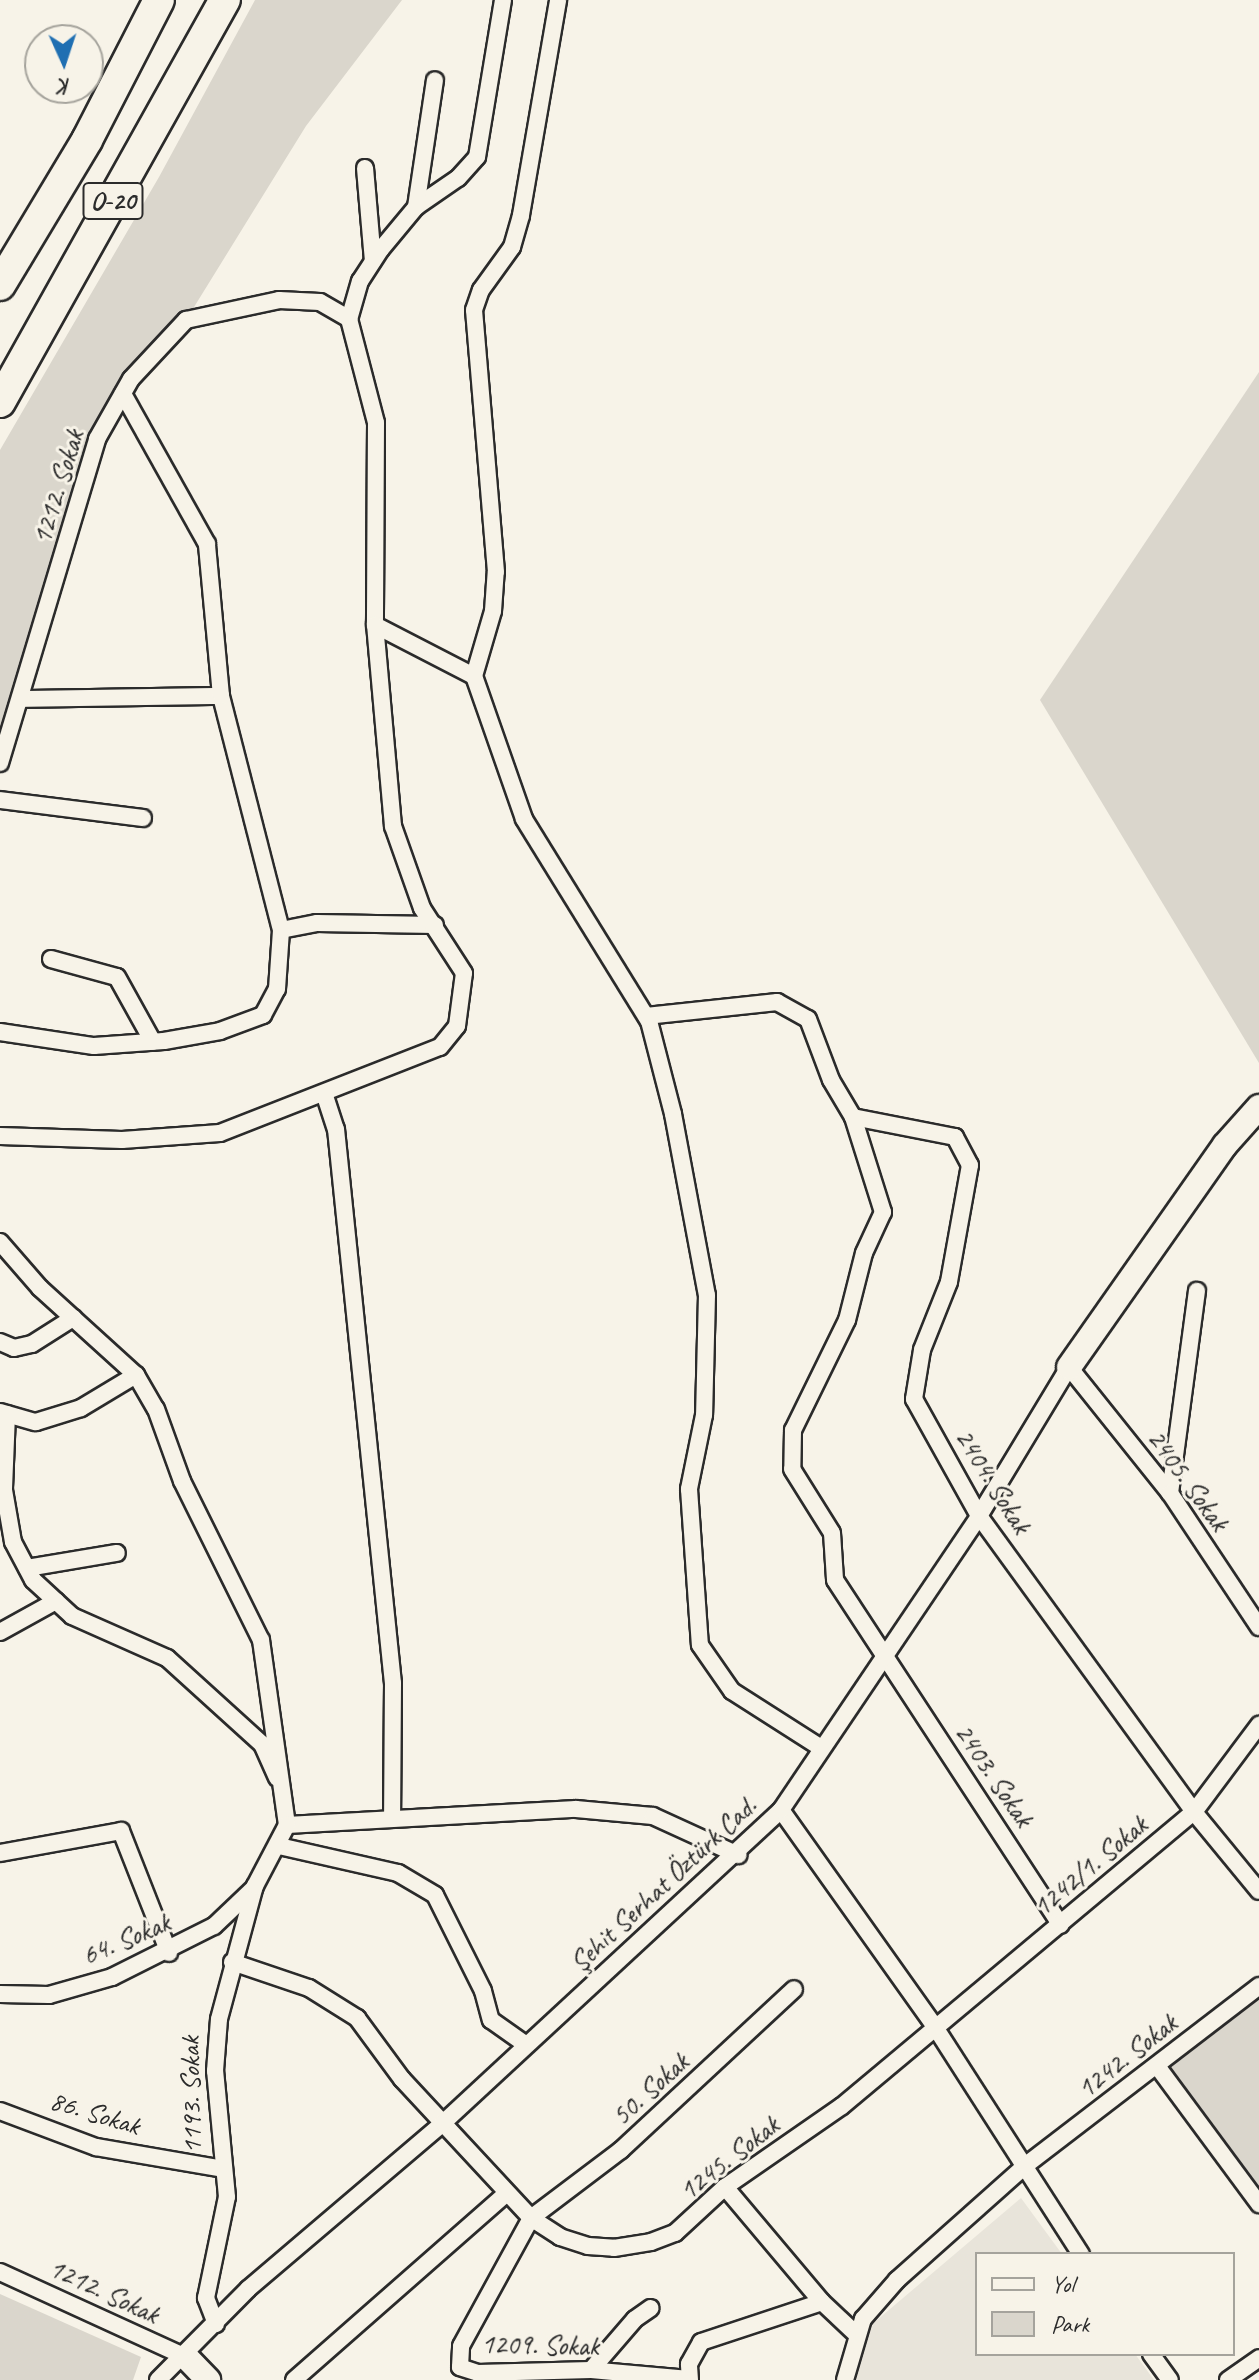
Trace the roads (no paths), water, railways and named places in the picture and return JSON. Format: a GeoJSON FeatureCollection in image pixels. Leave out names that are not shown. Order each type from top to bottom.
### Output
{"type":"FeatureCollection","features":[{"type":"Feature","properties":{"kind":"highway","name":"O-20"},"geometry":{"type":"LineString","coordinates":[[0,285],[87,140],[159,0]]}},
{"type":"Feature","properties":{"kind":"highway","name":"O-20"},"geometry":{"type":"LineString","coordinates":[[0,402],[225,0]]}},
{"type":"Feature","properties":{"kind":"street"},"geometry":{"type":"LineString","coordinates":[[0,1136],[122,1140],[220,1133],[325,1096],[440,1047],[457,1026],[464,973],[422,908],[393,826],[375,625],[376,423],[349,319],[360,281],[373,261],[416,207],[458,178],[477,157],[503,0]]}},
{"type":"Feature","properties":{"kind":"street"},"geometry":{"type":"LineString","coordinates":[[558,0],[521,215],[512,247],[481,290],[474,310],[496,572],[493,611],[474,676],[524,819],[646,1016],[673,1114],[707,1295],[704,1415],[689,1489],[700,1645],[732,1691],[820,1747]]}},
{"type":"Feature","properties":{"kind":"street"},"geometry":{"type":"LineString","coordinates":[[416,207],[435,80]]}},
{"type":"Feature","properties":{"kind":"street"},"geometry":{"type":"LineString","coordinates":[[365,168],[373,261]]}},
{"type":"Feature","properties":{"kind":"street","name":"1212. Sokak"},"geometry":{"type":"LineString","coordinates":[[0,763],[97,439],[123,394],[186,320],[279,300],[320,302],[349,319]]}},
{"type":"Feature","properties":{"kind":"street"},"geometry":{"type":"LineString","coordinates":[[0,1032],[94,1046],[153,1042],[220,1031],[263,1015],[277,989],[281,930],[221,696],[207,544],[123,394]]}},
{"type":"Feature","properties":{"kind":"street"},"geometry":{"type":"LineString","coordinates":[[375,625],[474,676]]}},
{"type":"Feature","properties":{"kind":"street"},"geometry":{"type":"LineString","coordinates":[[20,699],[221,696]]}},
{"type":"Feature","properties":{"kind":"street"},"geometry":{"type":"LineString","coordinates":[[0,800],[143,818]]}},
{"type":"Feature","properties":{"kind":"street"},"geometry":{"type":"LineString","coordinates":[[281,930],[317,923],[435,925]]}},
{"type":"Feature","properties":{"kind":"street"},"geometry":{"type":"LineString","coordinates":[[51,959],[117,977],[153,1042]]}},
{"type":"Feature","properties":{"kind":"street","name":"2403. Sokak"},"geometry":{"type":"LineString","coordinates":[[646,1016],[777,1002],[808,1019],[831,1080],[853,1117],[883,1212],[864,1253],[847,1320],[793,1430],[792,1469],[832,1533],[835,1580],[1061,1925]]}},
{"type":"Feature","properties":{"kind":"street"},"geometry":{"type":"LineString","coordinates":[[325,1096],[336,1129],[393,1683],[392,1815]]}},
{"type":"Feature","properties":{"kind":"street"},"geometry":{"type":"LineString","coordinates":[[781,1810],[820,1747],[979,1516],[1069,1367],[1225,1145],[1259,1107]]}},
{"type":"Feature","properties":{"kind":"street","name":"2404. Sokak"},"geometry":{"type":"LineString","coordinates":[[853,1117],[955,1137],[970,1165],[949,1282],[914,1375],[914,1399],[979,1516],[1194,1812],[1259,1891]]}},
{"type":"Feature","properties":{"kind":"street"},"geometry":{"type":"LineString","coordinates":[[0,1242],[73,1318],[136,1375],[261,1640],[287,1825],[392,1815],[576,1809],[653,1816],[738,1855]]}},
{"type":"Feature","properties":{"kind":"street"},"geometry":{"type":"LineString","coordinates":[[1170,1493],[1197,1291]]}},
{"type":"Feature","properties":{"kind":"street"},"geometry":{"type":"LineString","coordinates":[[0,1342],[14,1348],[32,1344],[73,1318]]}},
{"type":"Feature","properties":{"kind":"street","name":"2405. Sokak"},"geometry":{"type":"LineString","coordinates":[[1069,1367],[1170,1493],[1259,1627]]}},
{"type":"Feature","properties":{"kind":"street"},"geometry":{"type":"LineString","coordinates":[[136,1375],[81,1408],[36,1422],[4,1413],[4,1490],[13,1542],[27,1568],[72,1616],[167,1658],[209,1694],[262,1744],[285,1794]]}},
{"type":"Feature","properties":{"kind":"street"},"geometry":{"type":"LineString","coordinates":[[27,1568],[117,1553]]}},
{"type":"Feature","properties":{"kind":"street"},"geometry":{"type":"LineString","coordinates":[[0,1632],[56,1601]]}},
{"type":"Feature","properties":{"kind":"street","name":"1242/1. Sokak"},"geometry":{"type":"LineString","coordinates":[[935,2027],[1194,1812],[1259,1725]]}},
{"type":"Feature","properties":{"kind":"street","name":"Şehit Serhat Öztürk Cad."},"geometry":{"type":"LineString","coordinates":[[158,2380],[186,2357],[316,2228],[443,2123],[525,2044],[738,1855],[781,1810],[935,2027],[1080,2252]]}},
{"type":"Feature","properties":{"kind":"street","name":"1193. Sokak"},"geometry":{"type":"LineString","coordinates":[[216,2324],[206,2298],[227,2197],[215,2071],[232,1962],[255,1886],[279,1846],[287,1825]]}},
{"type":"Feature","properties":{"kind":"street"},"geometry":{"type":"LineString","coordinates":[[0,1853],[121,1831],[169,1953]]}},
{"type":"Feature","properties":{"kind":"street"},"geometry":{"type":"LineString","coordinates":[[279,1846],[398,1873],[435,1895],[483,1991],[491,2020],[525,2044]]}},
{"type":"Feature","properties":{"kind":"street","name":"64. Sokak"},"geometry":{"type":"LineString","coordinates":[[0,1994],[49,1995],[169,1953],[214,1926],[255,1886]]}},
{"type":"Feature","properties":{"kind":"street","name":"1245. Sokak"},"geometry":{"type":"LineString","coordinates":[[232,1962],[309,1988],[357,2018],[402,2079],[531,2218],[560,2237],[614,2248],[675,2233],[725,2187],[842,2106],[935,2027]]}},
{"type":"Feature","properties":{"kind":"street","name":"1242. Sokak"},"geometry":{"type":"LineString","coordinates":[[1026,2165],[1259,1986]]}},
{"type":"Feature","properties":{"kind":"street","name":"50. Sokak"},"geometry":{"type":"LineString","coordinates":[[531,2218],[621,2150],[794,1989]]}},
{"type":"Feature","properties":{"kind":"street"},"geometry":{"type":"LineString","coordinates":[[1157,2066],[1258,2196]]}},
{"type":"Feature","properties":{"kind":"street","name":"86. Sokak"},"geometry":{"type":"LineString","coordinates":[[0,2111],[96,2147],[223,2169]]}},
{"type":"Feature","properties":{"kind":"street"},"geometry":{"type":"LineString","coordinates":[[845,2380],[863,2319],[897,2280],[1026,2165]]}},
{"type":"Feature","properties":{"kind":"street"},"geometry":{"type":"LineString","coordinates":[[725,2187],[822,2302],[857,2335]]}},
{"type":"Feature","properties":{"kind":"street"},"geometry":{"type":"LineString","coordinates":[[294,2380],[507,2193]]}},
{"type":"Feature","properties":{"kind":"street","name":"1209. Sokak"},"geometry":{"type":"LineString","coordinates":[[531,2218],[461,2346],[460,2367],[504,2376],[591,2370],[690,2379],[689,2364],[701,2342],[822,2302]]}},
{"type":"Feature","properties":{"kind":"street","name":"1212. Sokak"},"geometry":{"type":"LineString","coordinates":[[0,2272],[186,2357]]}},
{"type":"Feature","properties":{"kind":"street"},"geometry":{"type":"LineString","coordinates":[[591,2370],[635,2319],[651,2308]]}},
{"type":"Feature","properties":{"kind":"street"},"geometry":{"type":"LineString","coordinates":[[1152,2356],[1170,2380]]}},
{"type":"Feature","properties":{"kind":"street"},"geometry":{"type":"LineString","coordinates":[[186,2357],[208,2380]]}},
{"type":"Feature","properties":{"kind":"street"},"geometry":{"type":"LineString","coordinates":[[1228,2380],[1259,2358]]}}]}
